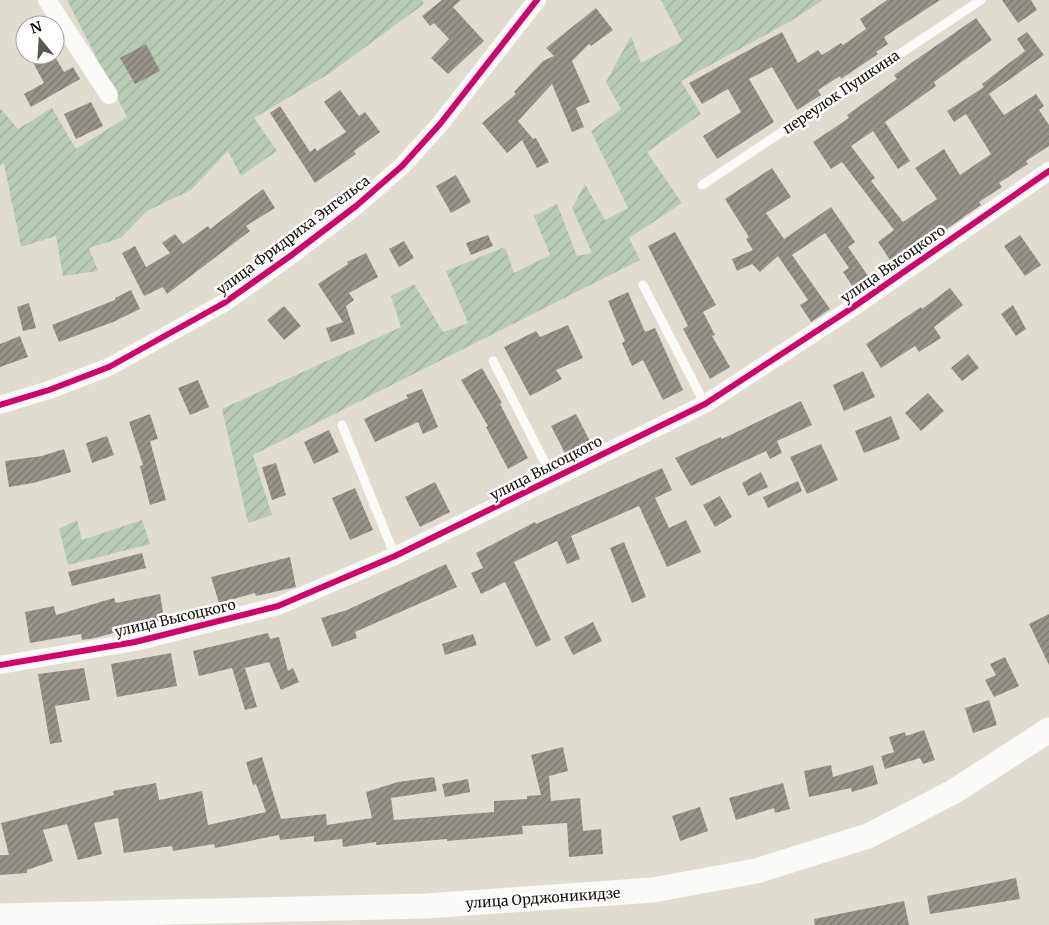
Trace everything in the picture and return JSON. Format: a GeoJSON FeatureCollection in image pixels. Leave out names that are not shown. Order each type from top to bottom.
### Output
{"type":"FeatureCollection","features":[{"type":"Feature","properties":{"kind":"main road","name":"улица Орджоникидзе"},"geometry":{"type":"LineString","coordinates":[[0,916],[426,906],[653,890],[756,871],[868,836],[953,792],[1049,730]]}},
{"type":"Feature","properties":{"kind":"street"},"geometry":{"type":"LineString","coordinates":[[47,0],[109,95]]}},
{"type":"Feature","properties":{"kind":"street","name":"улица Фридриха Энгельса"},"geometry":{"type":"LineString","coordinates":[[0,405],[49,390],[109,368],[224,303],[293,254],[356,206],[402,166],[440,124],[537,0]]}},
{"type":"Feature","properties":{"kind":"street","name":"улица Высоцкого"},"geometry":{"type":"LineString","coordinates":[[0,665],[135,642],[278,606],[395,556],[705,404],[852,308],[1049,171]]}},
{"type":"Feature","properties":{"kind":"lane","name":"переулок Пушкина"},"geometry":{"type":"LineString","coordinates":[[702,185],[980,0]]}},
{"type":"Feature","properties":{"kind":"lane"},"geometry":{"type":"LineString","coordinates":[[643,285],[705,404]]}},
{"type":"Feature","properties":{"kind":"lane"},"geometry":{"type":"LineString","coordinates":[[493,361],[552,478]]}},
{"type":"Feature","properties":{"kind":"lane"},"geometry":{"type":"LineString","coordinates":[[342,425],[395,556]]}},
{"type":"Feature","properties":{"kind":"green space"},"geometry":{"type":"Polygon","coordinates":[[[67,0],[422,0],[424,4],[330,73],[254,118],[277,151],[241,176],[228,151],[191,190],[147,211],[121,238],[89,248],[98,271],[63,276],[56,236],[21,247],[4,164],[0,166],[0,108],[18,129],[52,108],[76,149],[127,117],[67,0]]]}},
{"type":"Feature","properties":{"kind":"green space"},"geometry":{"type":"Polygon","coordinates":[[[661,0],[823,0],[791,21],[681,81],[701,114],[647,152],[682,203],[629,238],[640,260],[253,455],[272,515],[248,523],[222,409],[401,327],[391,296],[414,284],[443,332],[468,323],[446,271],[505,247],[514,273],[550,255],[534,216],[557,204],[577,256],[592,253],[572,208],[585,184],[605,220],[628,208],[591,131],[621,109],[606,82],[631,36],[641,63],[682,41],[661,0]]]}},
{"type":"Feature","properties":{"kind":"green space"},"geometry":{"type":"Polygon","coordinates":[[[77,520],[82,540],[142,520],[150,544],[68,565],[59,529],[77,520]]]}},
{"type":"Feature","properties":{"kind":"building"},"geometry":{"type":"Polygon","coordinates":[[[442,0],[461,0],[453,7],[484,41],[448,74],[431,58],[449,39],[434,23],[430,26],[422,16],[442,0]]]}},
{"type":"Feature","properties":{"kind":"building"},"geometry":{"type":"Polygon","coordinates":[[[887,0],[940,0],[884,37],[888,44],[876,52],[878,54],[841,79],[840,76],[818,90],[821,95],[797,110],[772,67],[749,79],[774,122],[717,159],[703,136],[741,112],[728,89],[702,104],[689,83],[782,32],[798,63],[818,50],[822,55],[841,43],[843,45],[866,29],[860,19],[887,0]]]}},
{"type":"Feature","properties":{"kind":"building"},"geometry":{"type":"Polygon","coordinates":[[[1002,0],[1031,0],[1037,10],[1018,23],[1002,0]]]}},
{"type":"Feature","properties":{"kind":"building"},"geometry":{"type":"Polygon","coordinates":[[[596,8],[613,30],[591,46],[589,44],[572,61],[590,102],[576,108],[584,127],[572,132],[552,84],[518,121],[533,139],[536,138],[549,162],[537,168],[522,140],[507,153],[482,123],[516,94],[514,92],[543,61],[554,56],[546,48],[596,8]]]}},
{"type":"Feature","properties":{"kind":"building"},"geometry":{"type":"Polygon","coordinates":[[[976,18],[992,40],[934,82],[936,86],[885,122],[910,161],[898,169],[873,131],[851,146],[875,178],[871,181],[903,222],[937,199],[915,168],[944,149],[960,175],[991,154],[966,114],[954,122],[947,111],[984,87],[982,84],[1025,51],[1017,39],[1027,32],[1044,55],[989,94],[1004,115],[1036,94],[1044,106],[1039,110],[1049,125],[1049,146],[1026,161],[1028,164],[999,183],[1002,187],[979,202],[981,205],[894,266],[878,242],[894,230],[842,162],[831,169],[813,142],[849,118],[847,115],[897,79],[894,75],[976,18]]]}},
{"type":"Feature","properties":{"kind":"building"},"geometry":{"type":"Polygon","coordinates":[[[146,44],[160,71],[135,84],[120,58],[146,44]]]}},
{"type":"Feature","properties":{"kind":"building"},"geometry":{"type":"Polygon","coordinates":[[[34,65],[60,65],[64,72],[73,67],[80,79],[31,107],[24,94],[44,83],[34,65]]]}},
{"type":"Feature","properties":{"kind":"building"},"geometry":{"type":"Polygon","coordinates":[[[340,90],[359,116],[365,112],[380,132],[354,151],[356,154],[315,183],[270,113],[280,106],[310,152],[315,148],[317,151],[346,132],[324,102],[340,90]]]}},
{"type":"Feature","properties":{"kind":"building"},"geometry":{"type":"Polygon","coordinates":[[[91,102],[103,126],[76,139],[64,114],[91,102]]]}},
{"type":"Feature","properties":{"kind":"building"},"geometry":{"type":"Polygon","coordinates":[[[772,168],[791,197],[766,213],[784,239],[831,207],[855,242],[848,247],[871,280],[855,290],[843,272],[849,268],[825,233],[792,255],[830,309],[811,322],[800,305],[808,300],[778,256],[760,272],[752,264],[737,271],[732,259],[753,250],[746,239],[749,237],[725,199],[772,168]]]}},
{"type":"Feature","properties":{"kind":"building"},"geometry":{"type":"Polygon","coordinates":[[[456,175],[471,202],[451,213],[436,186],[456,175]]]}},
{"type":"Feature","properties":{"kind":"building"},"geometry":{"type":"Polygon","coordinates":[[[263,189],[275,208],[246,226],[250,231],[167,294],[163,287],[144,296],[122,253],[135,246],[146,267],[170,253],[162,243],[175,234],[183,244],[208,226],[210,229],[263,189]]]}},
{"type":"Feature","properties":{"kind":"building"},"geometry":{"type":"Polygon","coordinates":[[[675,232],[716,305],[703,312],[715,335],[712,336],[730,367],[710,379],[683,329],[688,326],[648,246],[675,232]]]}},
{"type":"Feature","properties":{"kind":"building"},"geometry":{"type":"Polygon","coordinates":[[[488,235],[493,246],[471,255],[466,243],[488,235]]]}},
{"type":"Feature","properties":{"kind":"building"},"geometry":{"type":"Polygon","coordinates":[[[1020,235],[1041,265],[1025,276],[1004,246],[1020,235]]]}},
{"type":"Feature","properties":{"kind":"building"},"geometry":{"type":"Polygon","coordinates":[[[404,241],[414,258],[399,267],[389,249],[404,241]]]}},
{"type":"Feature","properties":{"kind":"building"},"geometry":{"type":"Polygon","coordinates":[[[366,253],[378,277],[349,293],[354,300],[346,306],[355,334],[331,342],[326,328],[343,322],[318,284],[348,264],[347,262],[366,253]]]}},
{"type":"Feature","properties":{"kind":"building"},"geometry":{"type":"Polygon","coordinates":[[[950,288],[963,305],[934,327],[941,338],[919,352],[915,346],[881,368],[866,344],[921,307],[922,309],[950,288]]]}},
{"type":"Feature","properties":{"kind":"building"},"geometry":{"type":"Polygon","coordinates":[[[131,290],[140,309],[113,322],[59,342],[52,325],[115,300],[115,298],[131,290]]]}},
{"type":"Feature","properties":{"kind":"building"},"geometry":{"type":"Polygon","coordinates":[[[628,292],[645,332],[655,328],[683,390],[663,400],[643,360],[632,366],[622,343],[625,341],[608,301],[628,292]]]}},
{"type":"Feature","properties":{"kind":"building"},"geometry":{"type":"Polygon","coordinates":[[[29,303],[36,328],[23,331],[17,307],[29,303]]]}},
{"type":"Feature","properties":{"kind":"building"},"geometry":{"type":"Polygon","coordinates":[[[1013,305],[1026,329],[1016,336],[1001,314],[1013,305]]]}},
{"type":"Feature","properties":{"kind":"building"},"geometry":{"type":"Polygon","coordinates":[[[284,306],[301,326],[284,340],[267,320],[284,306]]]}},
{"type":"Feature","properties":{"kind":"building"},"geometry":{"type":"Polygon","coordinates":[[[568,325],[583,358],[556,370],[562,379],[530,396],[504,347],[536,331],[540,337],[568,325]]]}},
{"type":"Feature","properties":{"kind":"building"},"geometry":{"type":"Polygon","coordinates":[[[20,336],[28,357],[0,367],[0,344],[20,336]]]}},
{"type":"Feature","properties":{"kind":"building"},"geometry":{"type":"Polygon","coordinates":[[[968,354],[979,368],[962,381],[951,368],[968,354]]]}},
{"type":"Feature","properties":{"kind":"building"},"geometry":{"type":"Polygon","coordinates":[[[482,368],[502,403],[500,404],[528,458],[508,469],[486,427],[488,426],[461,380],[482,368]]]}},
{"type":"Feature","properties":{"kind":"building"},"geometry":{"type":"Polygon","coordinates":[[[863,371],[875,397],[844,411],[833,385],[863,371]]]}},
{"type":"Feature","properties":{"kind":"building"},"geometry":{"type":"Polygon","coordinates":[[[198,380],[209,407],[190,415],[178,388],[198,380]]]}},
{"type":"Feature","properties":{"kind":"building"},"geometry":{"type":"Polygon","coordinates":[[[422,389],[438,427],[423,434],[418,422],[375,442],[364,419],[408,398],[406,395],[422,389]]]}},
{"type":"Feature","properties":{"kind":"building"},"geometry":{"type":"Polygon","coordinates":[[[928,393],[944,411],[921,431],[905,413],[928,393]]]}},
{"type":"Feature","properties":{"kind":"building"},"geometry":{"type":"Polygon","coordinates":[[[801,401],[812,425],[777,441],[782,453],[770,459],[766,451],[691,486],[675,458],[721,437],[722,439],[801,401]]]}},
{"type":"Feature","properties":{"kind":"building"},"geometry":{"type":"Polygon","coordinates":[[[150,414],[158,439],[150,441],[166,500],[150,505],[140,466],[143,465],[129,422],[150,414]]]}},
{"type":"Feature","properties":{"kind":"building"},"geometry":{"type":"Polygon","coordinates":[[[576,414],[593,447],[568,459],[551,426],[576,414]]]}},
{"type":"Feature","properties":{"kind":"building"},"geometry":{"type":"Polygon","coordinates":[[[891,416],[900,439],[864,453],[855,431],[891,416]]]}},
{"type":"Feature","properties":{"kind":"building"},"geometry":{"type":"Polygon","coordinates":[[[329,430],[339,452],[314,464],[304,442],[329,430]]]}},
{"type":"Feature","properties":{"kind":"building"},"geometry":{"type":"Polygon","coordinates":[[[107,436],[114,455],[92,463],[86,443],[107,436]]]}},
{"type":"Feature","properties":{"kind":"building"},"geometry":{"type":"Polygon","coordinates":[[[821,444],[838,480],[807,494],[790,457],[821,444]]]}},
{"type":"Feature","properties":{"kind":"building"},"geometry":{"type":"Polygon","coordinates":[[[64,449],[71,472],[33,483],[9,487],[5,461],[42,456],[64,449]]]}},
{"type":"Feature","properties":{"kind":"building"},"geometry":{"type":"Polygon","coordinates":[[[276,463],[286,495],[272,500],[262,467],[276,463]]]}},
{"type":"Feature","properties":{"kind":"building"},"geometry":{"type":"Polygon","coordinates":[[[662,468],[672,490],[655,498],[669,528],[686,520],[701,552],[667,567],[639,506],[571,536],[580,559],[567,564],[557,541],[514,562],[551,640],[536,647],[505,582],[481,594],[471,573],[483,568],[476,553],[535,522],[536,524],[662,468]]]}},
{"type":"Feature","properties":{"kind":"building"},"geometry":{"type":"Polygon","coordinates":[[[761,472],[768,487],[748,496],[742,483],[761,472]]]}},
{"type":"Feature","properties":{"kind":"building"},"geometry":{"type":"Polygon","coordinates":[[[798,481],[802,491],[768,508],[763,497],[798,481]]]}},
{"type":"Feature","properties":{"kind":"building"},"geometry":{"type":"Polygon","coordinates":[[[435,482],[450,512],[420,527],[405,497],[435,482]]]}},
{"type":"Feature","properties":{"kind":"building"},"geometry":{"type":"Polygon","coordinates":[[[355,488],[373,530],[350,540],[332,498],[355,488]]]}},
{"type":"Feature","properties":{"kind":"building"},"geometry":{"type":"Polygon","coordinates":[[[720,496],[732,517],[715,527],[703,505],[720,496]]]}},
{"type":"Feature","properties":{"kind":"building"},"geometry":{"type":"Polygon","coordinates":[[[624,542],[646,597],[632,603],[610,548],[624,542]]]}},
{"type":"Feature","properties":{"kind":"building"},"geometry":{"type":"Polygon","coordinates":[[[142,553],[146,568],[72,586],[68,572],[142,553]]]}},
{"type":"Feature","properties":{"kind":"building"},"geometry":{"type":"Polygon","coordinates":[[[290,557],[296,587],[256,596],[255,593],[219,603],[211,577],[290,557]]]}},
{"type":"Feature","properties":{"kind":"building"},"geometry":{"type":"Polygon","coordinates":[[[446,564],[457,587],[355,632],[357,638],[332,647],[321,618],[347,610],[446,564]]]}},
{"type":"Feature","properties":{"kind":"building"},"geometry":{"type":"Polygon","coordinates":[[[160,594],[164,619],[95,638],[82,640],[81,634],[30,643],[25,612],[54,606],[56,615],[114,598],[116,603],[160,594]]]}},
{"type":"Feature","properties":{"kind":"building"},"geometry":{"type":"Polygon","coordinates":[[[1049,614],[1049,665],[1029,624],[1049,614]]]}},
{"type":"Feature","properties":{"kind":"building"},"geometry":{"type":"Polygon","coordinates":[[[593,622],[602,641],[573,655],[564,637],[593,622]]]}},
{"type":"Feature","properties":{"kind":"building"},"geometry":{"type":"Polygon","coordinates":[[[268,633],[270,639],[279,637],[288,671],[293,668],[299,682],[281,690],[269,662],[245,668],[257,707],[245,710],[232,668],[199,676],[193,651],[268,633]]]}},
{"type":"Feature","properties":{"kind":"building"},"geometry":{"type":"Polygon","coordinates":[[[473,634],[477,645],[445,655],[442,644],[473,634]]]}},
{"type":"Feature","properties":{"kind":"building"},"geometry":{"type":"Polygon","coordinates":[[[171,653],[177,686],[117,697],[111,664],[171,653]]]}},
{"type":"Feature","properties":{"kind":"building"},"geometry":{"type":"Polygon","coordinates":[[[1005,657],[1019,686],[994,697],[985,680],[996,675],[990,664],[1005,657]]]}},
{"type":"Feature","properties":{"kind":"building"},"geometry":{"type":"Polygon","coordinates":[[[84,668],[90,700],[55,706],[62,742],[50,744],[38,674],[84,668]]]}},
{"type":"Feature","properties":{"kind":"building"},"geometry":{"type":"Polygon","coordinates":[[[989,700],[997,725],[973,733],[965,708],[989,700]]]}},
{"type":"Feature","properties":{"kind":"building"},"geometry":{"type":"Polygon","coordinates":[[[924,730],[935,760],[923,764],[920,758],[885,769],[881,756],[894,752],[889,737],[905,732],[906,736],[924,730]]]}},
{"type":"Feature","properties":{"kind":"building"},"geometry":{"type":"Polygon","coordinates":[[[563,747],[568,771],[549,776],[551,801],[580,798],[583,831],[601,829],[603,854],[569,857],[567,823],[522,826],[523,834],[447,841],[447,839],[376,845],[376,842],[343,847],[342,839],[314,842],[314,836],[280,840],[279,835],[215,848],[214,844],[173,851],[172,846],[124,853],[118,818],[94,823],[102,854],[78,860],[67,824],[43,830],[53,861],[27,870],[27,873],[0,875],[0,855],[9,855],[1,823],[114,795],[113,791],[156,783],[159,800],[202,791],[208,825],[266,812],[256,784],[253,785],[246,762],[262,757],[281,819],[326,814],[327,825],[372,818],[366,792],[398,782],[434,777],[437,791],[391,798],[394,820],[494,812],[494,801],[527,799],[527,796],[541,795],[531,755],[563,747]]]}},
{"type":"Feature","properties":{"kind":"building"},"geometry":{"type":"Polygon","coordinates":[[[831,765],[833,777],[873,765],[878,784],[852,792],[851,788],[809,797],[804,771],[831,765]]]}},
{"type":"Feature","properties":{"kind":"building"},"geometry":{"type":"Polygon","coordinates":[[[468,779],[470,792],[445,797],[442,784],[468,779]]]}},
{"type":"Feature","properties":{"kind":"building"},"geometry":{"type":"Polygon","coordinates":[[[783,783],[790,809],[775,813],[774,808],[736,820],[729,798],[783,783]]]}},
{"type":"Feature","properties":{"kind":"building"},"geometry":{"type":"Polygon","coordinates":[[[700,807],[708,831],[680,841],[672,816],[700,807]]]}},
{"type":"Feature","properties":{"kind":"building"},"geometry":{"type":"Polygon","coordinates":[[[1016,878],[1020,899],[930,914],[927,896],[1016,878]]]}},
{"type":"Feature","properties":{"kind":"building"},"geometry":{"type":"Polygon","coordinates":[[[904,901],[909,925],[815,925],[814,919],[904,901]]]}},
{"type":"Feature","properties":{"kind":"cycle path"},"geometry":{"type":"LineString","coordinates":[[0,405],[49,390],[109,367],[224,303],[293,254],[356,206],[402,166],[440,124],[537,0]]}},
{"type":"Feature","properties":{"kind":"cycle path"},"geometry":{"type":"LineString","coordinates":[[0,665],[135,642],[278,606],[395,556],[705,404],[852,308],[1049,171]]}}]}
